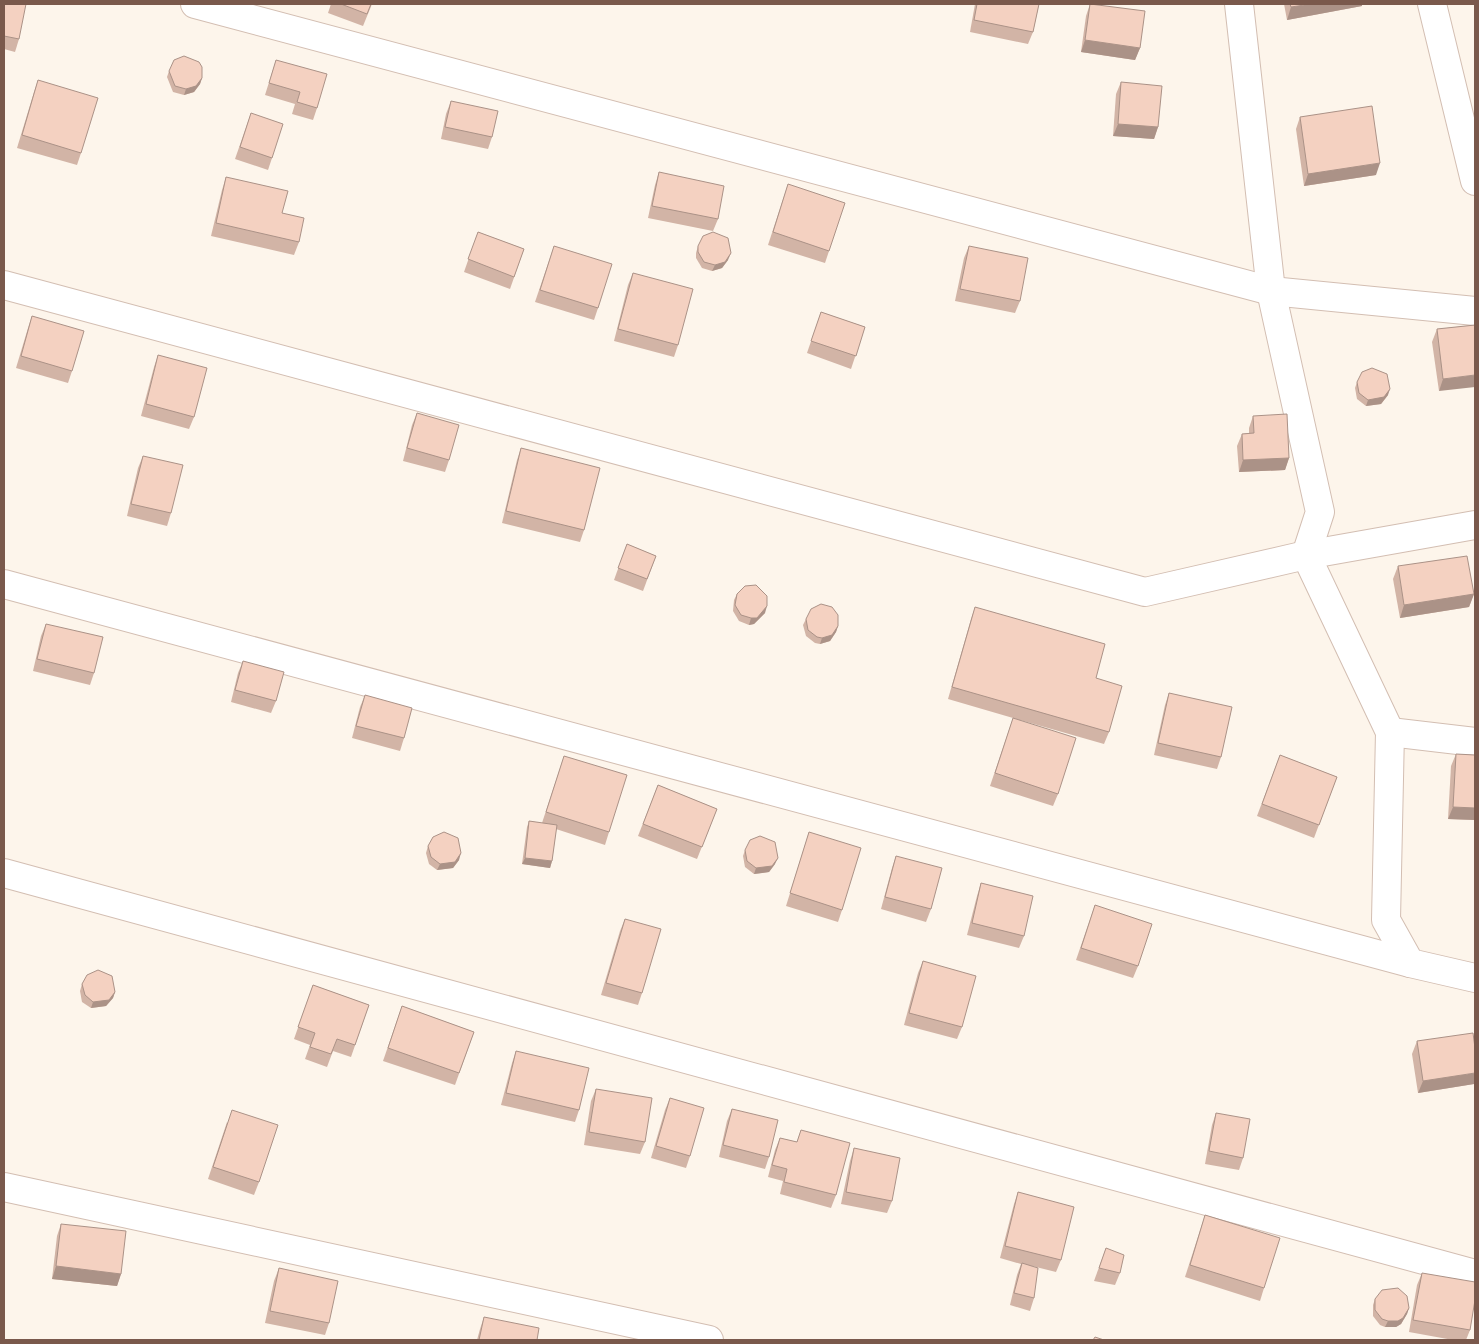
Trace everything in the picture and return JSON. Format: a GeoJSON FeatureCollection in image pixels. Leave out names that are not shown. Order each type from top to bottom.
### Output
{"type":"FeatureCollection","features":[{"type":"Feature","properties":{"kind":"street"},"geometry":{"type":"LineString","coordinates":[[194,4],[1271,291],[1475,311]]}},
{"type":"Feature","properties":{"kind":"street"},"geometry":{"type":"LineString","coordinates":[[1240,4],[1271,291],[1320,512],[1306,555],[1390,732],[1386,920],[1410,963]]}},
{"type":"Feature","properties":{"kind":"street"},"geometry":{"type":"LineString","coordinates":[[1432,4],[1475,181]]}},
{"type":"Feature","properties":{"kind":"street"},"geometry":{"type":"LineString","coordinates":[[4,285],[1145,592],[1306,555],[1475,525]]}},
{"type":"Feature","properties":{"kind":"street"},"geometry":{"type":"LineString","coordinates":[[4,584],[1410,963],[1475,978]]}},
{"type":"Feature","properties":{"kind":"street"},"geometry":{"type":"LineString","coordinates":[[1390,732],[1475,742]]}},
{"type":"Feature","properties":{"kind":"street"},"geometry":{"type":"LineString","coordinates":[[4,873],[1475,1274]]}},
{"type":"Feature","properties":{"kind":"street"},"geometry":{"type":"LineString","coordinates":[[4,1187],[709,1340]]}},
{"type":"Feature","properties":{"kind":"building"},"geometry":{"type":"Polygon","coordinates":[[[4,4],[26,4],[19,39],[4,36],[4,4]]]}},
{"type":"Feature","properties":{"kind":"building"},"geometry":{"type":"Polygon","coordinates":[[[341,4],[371,4],[367,14],[341,4]]]}},
{"type":"Feature","properties":{"kind":"building"},"geometry":{"type":"Polygon","coordinates":[[[977,4],[1039,4],[1033,32],[974,20],[977,4]]]}},
{"type":"Feature","properties":{"kind":"building"},"geometry":{"type":"Polygon","coordinates":[[[1090,4],[1145,11],[1140,48],[1085,40],[1090,4]]]}},
{"type":"Feature","properties":{"kind":"building"},"geometry":{"type":"Polygon","coordinates":[[[1290,4],[1311,4],[1291,7],[1290,4]]]}},
{"type":"Feature","properties":{"kind":"building"},"geometry":{"type":"Polygon","coordinates":[[[184,56],[199,62],[202,67],[202,78],[196,86],[186,89],[175,86],[169,71],[174,60],[184,56]]]}},
{"type":"Feature","properties":{"kind":"building"},"geometry":{"type":"Polygon","coordinates":[[[276,60],[327,74],[317,108],[297,102],[300,92],[269,83],[276,60]]]}},
{"type":"Feature","properties":{"kind":"building"},"geometry":{"type":"Polygon","coordinates":[[[38,80],[98,98],[81,153],[22,135],[38,80]]]}},
{"type":"Feature","properties":{"kind":"building"},"geometry":{"type":"Polygon","coordinates":[[[1121,82],[1162,86],[1158,127],[1118,124],[1121,82]]]}},
{"type":"Feature","properties":{"kind":"building"},"geometry":{"type":"Polygon","coordinates":[[[451,101],[498,111],[492,137],[445,127],[451,101]]]}},
{"type":"Feature","properties":{"kind":"building"},"geometry":{"type":"Polygon","coordinates":[[[1372,106],[1380,163],[1308,174],[1300,117],[1372,106]]]}},
{"type":"Feature","properties":{"kind":"building"},"geometry":{"type":"Polygon","coordinates":[[[251,113],[283,124],[272,158],[240,147],[251,113]]]}},
{"type":"Feature","properties":{"kind":"building"},"geometry":{"type":"Polygon","coordinates":[[[659,172],[724,186],[718,219],[652,206],[659,172]]]}},
{"type":"Feature","properties":{"kind":"building"},"geometry":{"type":"Polygon","coordinates":[[[226,177],[288,191],[282,213],[304,218],[299,242],[216,223],[226,177]]]}},
{"type":"Feature","properties":{"kind":"building"},"geometry":{"type":"Polygon","coordinates":[[[788,184],[845,203],[829,251],[773,232],[788,184]]]}},
{"type":"Feature","properties":{"kind":"building"},"geometry":{"type":"Polygon","coordinates":[[[478,232],[524,249],[514,277],[468,259],[478,232]]]}},
{"type":"Feature","properties":{"kind":"building"},"geometry":{"type":"Polygon","coordinates":[[[713,232],[728,238],[731,253],[725,262],[715,265],[704,262],[698,252],[698,246],[703,236],[713,232]]]}},
{"type":"Feature","properties":{"kind":"building"},"geometry":{"type":"Polygon","coordinates":[[[554,246],[612,264],[598,308],[540,290],[554,246]]]}},
{"type":"Feature","properties":{"kind":"building"},"geometry":{"type":"Polygon","coordinates":[[[969,246],[1028,258],[1020,301],[960,289],[969,246]]]}},
{"type":"Feature","properties":{"kind":"building"},"geometry":{"type":"Polygon","coordinates":[[[633,273],[693,289],[678,345],[618,329],[633,273]]]}},
{"type":"Feature","properties":{"kind":"building"},"geometry":{"type":"Polygon","coordinates":[[[821,312],[865,327],[856,356],[811,341],[821,312]]]}},
{"type":"Feature","properties":{"kind":"building"},"geometry":{"type":"Polygon","coordinates":[[[32,316],[84,331],[72,371],[21,356],[32,316]]]}},
{"type":"Feature","properties":{"kind":"building"},"geometry":{"type":"Polygon","coordinates":[[[1475,325],[1475,375],[1443,379],[1437,329],[1475,325]]]}},
{"type":"Feature","properties":{"kind":"building"},"geometry":{"type":"Polygon","coordinates":[[[158,355],[207,368],[194,417],[146,404],[158,355]]]}},
{"type":"Feature","properties":{"kind":"building"},"geometry":{"type":"Polygon","coordinates":[[[1372,368],[1387,374],[1390,389],[1384,397],[1368,400],[1359,393],[1357,382],[1362,372],[1372,368]]]}},
{"type":"Feature","properties":{"kind":"building"},"geometry":{"type":"Polygon","coordinates":[[[417,413],[459,425],[449,460],[407,448],[417,413]]]}},
{"type":"Feature","properties":{"kind":"building"},"geometry":{"type":"Polygon","coordinates":[[[1287,414],[1289,458],[1243,460],[1242,434],[1254,433],[1253,416],[1287,414]]]}},
{"type":"Feature","properties":{"kind":"building"},"geometry":{"type":"Polygon","coordinates":[[[521,448],[600,468],[584,530],[506,511],[521,448]]]}},
{"type":"Feature","properties":{"kind":"building"},"geometry":{"type":"Polygon","coordinates":[[[143,456],[183,465],[171,513],[131,504],[143,456]]]}},
{"type":"Feature","properties":{"kind":"building"},"geometry":{"type":"Polygon","coordinates":[[[627,544],[656,556],[647,579],[618,568],[627,544]]]}},
{"type":"Feature","properties":{"kind":"building"},"geometry":{"type":"Polygon","coordinates":[[[1467,556],[1474,594],[1404,605],[1398,566],[1467,556]]]}},
{"type":"Feature","properties":{"kind":"building"},"geometry":{"type":"Polygon","coordinates":[[[756,585],[767,596],[767,606],[757,618],[741,615],[735,605],[737,594],[745,586],[756,585]]]}},
{"type":"Feature","properties":{"kind":"building"},"geometry":{"type":"Polygon","coordinates":[[[821,604],[832,607],[838,615],[838,626],[832,635],[822,638],[817,637],[808,630],[806,619],[811,609],[821,604]]]}},
{"type":"Feature","properties":{"kind":"building"},"geometry":{"type":"Polygon","coordinates":[[[975,607],[1105,644],[1096,678],[1122,686],[1109,732],[952,687],[975,607]]]}},
{"type":"Feature","properties":{"kind":"building"},"geometry":{"type":"Polygon","coordinates":[[[46,624],[103,637],[94,673],[37,659],[46,624]]]}},
{"type":"Feature","properties":{"kind":"building"},"geometry":{"type":"Polygon","coordinates":[[[243,661],[284,672],[276,701],[235,690],[243,661]]]}},
{"type":"Feature","properties":{"kind":"building"},"geometry":{"type":"Polygon","coordinates":[[[1169,693],[1232,707],[1221,757],[1158,743],[1169,693]]]}},
{"type":"Feature","properties":{"kind":"building"},"geometry":{"type":"Polygon","coordinates":[[[365,695],[412,708],[404,738],[356,726],[365,695]]]}},
{"type":"Feature","properties":{"kind":"building"},"geometry":{"type":"Polygon","coordinates":[[[1013,718],[1076,738],[1058,794],[995,773],[1013,718]]]}},
{"type":"Feature","properties":{"kind":"building"},"geometry":{"type":"Polygon","coordinates":[[[1456,754],[1475,755],[1475,808],[1453,807],[1456,754]]]}},
{"type":"Feature","properties":{"kind":"building"},"geometry":{"type":"Polygon","coordinates":[[[1280,755],[1337,777],[1319,825],[1262,804],[1280,755]]]}},
{"type":"Feature","properties":{"kind":"building"},"geometry":{"type":"Polygon","coordinates":[[[564,756],[627,775],[609,832],[546,812],[564,756]]]}},
{"type":"Feature","properties":{"kind":"building"},"geometry":{"type":"Polygon","coordinates":[[[658,785],[717,809],[702,847],[643,824],[658,785]]]}},
{"type":"Feature","properties":{"kind":"building"},"geometry":{"type":"Polygon","coordinates":[[[529,821],[557,825],[552,861],[525,858],[529,821]]]}},
{"type":"Feature","properties":{"kind":"building"},"geometry":{"type":"Polygon","coordinates":[[[444,832],[458,838],[461,853],[455,862],[440,864],[431,857],[428,846],[433,837],[444,832]]]}},
{"type":"Feature","properties":{"kind":"building"},"geometry":{"type":"Polygon","coordinates":[[[809,832],[861,848],[842,910],[790,893],[809,832]]]}},
{"type":"Feature","properties":{"kind":"building"},"geometry":{"type":"Polygon","coordinates":[[[760,836],[775,842],[778,858],[772,866],[756,868],[747,861],[745,850],[750,840],[760,836]]]}},
{"type":"Feature","properties":{"kind":"building"},"geometry":{"type":"Polygon","coordinates":[[[896,856],[942,868],[931,909],[885,897],[896,856]]]}},
{"type":"Feature","properties":{"kind":"building"},"geometry":{"type":"Polygon","coordinates":[[[981,883],[1033,896],[1024,936],[972,923],[981,883]]]}},
{"type":"Feature","properties":{"kind":"building"},"geometry":{"type":"Polygon","coordinates":[[[1095,905],[1152,924],[1138,966],[1081,948],[1095,905]]]}},
{"type":"Feature","properties":{"kind":"building"},"geometry":{"type":"Polygon","coordinates":[[[625,919],[661,929],[642,993],[606,983],[625,919]]]}},
{"type":"Feature","properties":{"kind":"building"},"geometry":{"type":"Polygon","coordinates":[[[923,961],[976,976],[962,1027],[909,1013],[923,961]]]}},
{"type":"Feature","properties":{"kind":"building"},"geometry":{"type":"Polygon","coordinates":[[[98,970],[112,976],[115,992],[109,1000],[93,1002],[85,995],[82,984],[87,975],[98,970]]]}},
{"type":"Feature","properties":{"kind":"building"},"geometry":{"type":"Polygon","coordinates":[[[313,985],[369,1005],[355,1045],[337,1039],[331,1054],[310,1047],[315,1033],[298,1027],[313,985]]]}},
{"type":"Feature","properties":{"kind":"building"},"geometry":{"type":"Polygon","coordinates":[[[402,1006],[474,1032],[459,1073],[388,1048],[402,1006]]]}},
{"type":"Feature","properties":{"kind":"building"},"geometry":{"type":"Polygon","coordinates":[[[1473,1033],[1475,1073],[1423,1081],[1417,1041],[1473,1033]]]}},
{"type":"Feature","properties":{"kind":"building"},"geometry":{"type":"Polygon","coordinates":[[[516,1051],[589,1068],[579,1110],[506,1093],[516,1051]]]}},
{"type":"Feature","properties":{"kind":"building"},"geometry":{"type":"Polygon","coordinates":[[[596,1089],[652,1098],[645,1142],[589,1132],[596,1089]]]}},
{"type":"Feature","properties":{"kind":"building"},"geometry":{"type":"Polygon","coordinates":[[[670,1098],[704,1108],[690,1156],[656,1146],[670,1098]]]}},
{"type":"Feature","properties":{"kind":"building"},"geometry":{"type":"Polygon","coordinates":[[[732,1109],[778,1120],[769,1157],[723,1145],[732,1109]]]}},
{"type":"Feature","properties":{"kind":"building"},"geometry":{"type":"Polygon","coordinates":[[[232,1110],[278,1125],[259,1182],[213,1167],[232,1110]]]}},
{"type":"Feature","properties":{"kind":"building"},"geometry":{"type":"Polygon","coordinates":[[[1216,1113],[1250,1119],[1243,1158],[1209,1151],[1216,1113]]]}},
{"type":"Feature","properties":{"kind":"building"},"geometry":{"type":"Polygon","coordinates":[[[801,1130],[850,1143],[836,1195],[784,1182],[787,1169],[772,1165],[780,1138],[797,1142],[801,1130]]]}},
{"type":"Feature","properties":{"kind":"building"},"geometry":{"type":"Polygon","coordinates":[[[854,1148],[900,1158],[892,1201],[846,1192],[854,1148]]]}},
{"type":"Feature","properties":{"kind":"building"},"geometry":{"type":"Polygon","coordinates":[[[1018,1192],[1074,1207],[1061,1260],[1005,1246],[1018,1192]]]}},
{"type":"Feature","properties":{"kind":"building"},"geometry":{"type":"Polygon","coordinates":[[[1205,1215],[1280,1238],[1264,1288],[1190,1265],[1205,1215]]]}},
{"type":"Feature","properties":{"kind":"building"},"geometry":{"type":"Polygon","coordinates":[[[61,1224],[126,1231],[121,1274],[56,1266],[61,1224]]]}},
{"type":"Feature","properties":{"kind":"building"},"geometry":{"type":"Polygon","coordinates":[[[1106,1248],[1124,1255],[1120,1273],[1099,1268],[1106,1248]]]}},
{"type":"Feature","properties":{"kind":"building"},"geometry":{"type":"Polygon","coordinates":[[[1022,1263],[1038,1268],[1034,1298],[1014,1293],[1022,1263]]]}},
{"type":"Feature","properties":{"kind":"building"},"geometry":{"type":"Polygon","coordinates":[[[279,1268],[338,1281],[329,1323],[270,1311],[279,1268]]]}},
{"type":"Feature","properties":{"kind":"building"},"geometry":{"type":"Polygon","coordinates":[[[1422,1273],[1475,1282],[1475,1300],[1470,1330],[1413,1320],[1422,1273]]]}},
{"type":"Feature","properties":{"kind":"building"},"geometry":{"type":"Polygon","coordinates":[[[1398,1288],[1407,1296],[1409,1308],[1403,1318],[1398,1321],[1382,1319],[1375,1310],[1375,1299],[1382,1290],[1398,1288]]]}},
{"type":"Feature","properties":{"kind":"building"},"geometry":{"type":"Polygon","coordinates":[[[484,1317],[539,1328],[537,1340],[479,1340],[484,1317]]]}},
{"type":"Feature","properties":{"kind":"building"},"geometry":{"type":"Polygon","coordinates":[[[1095,1337],[1104,1340],[1093,1340],[1095,1337]]]}}]}
